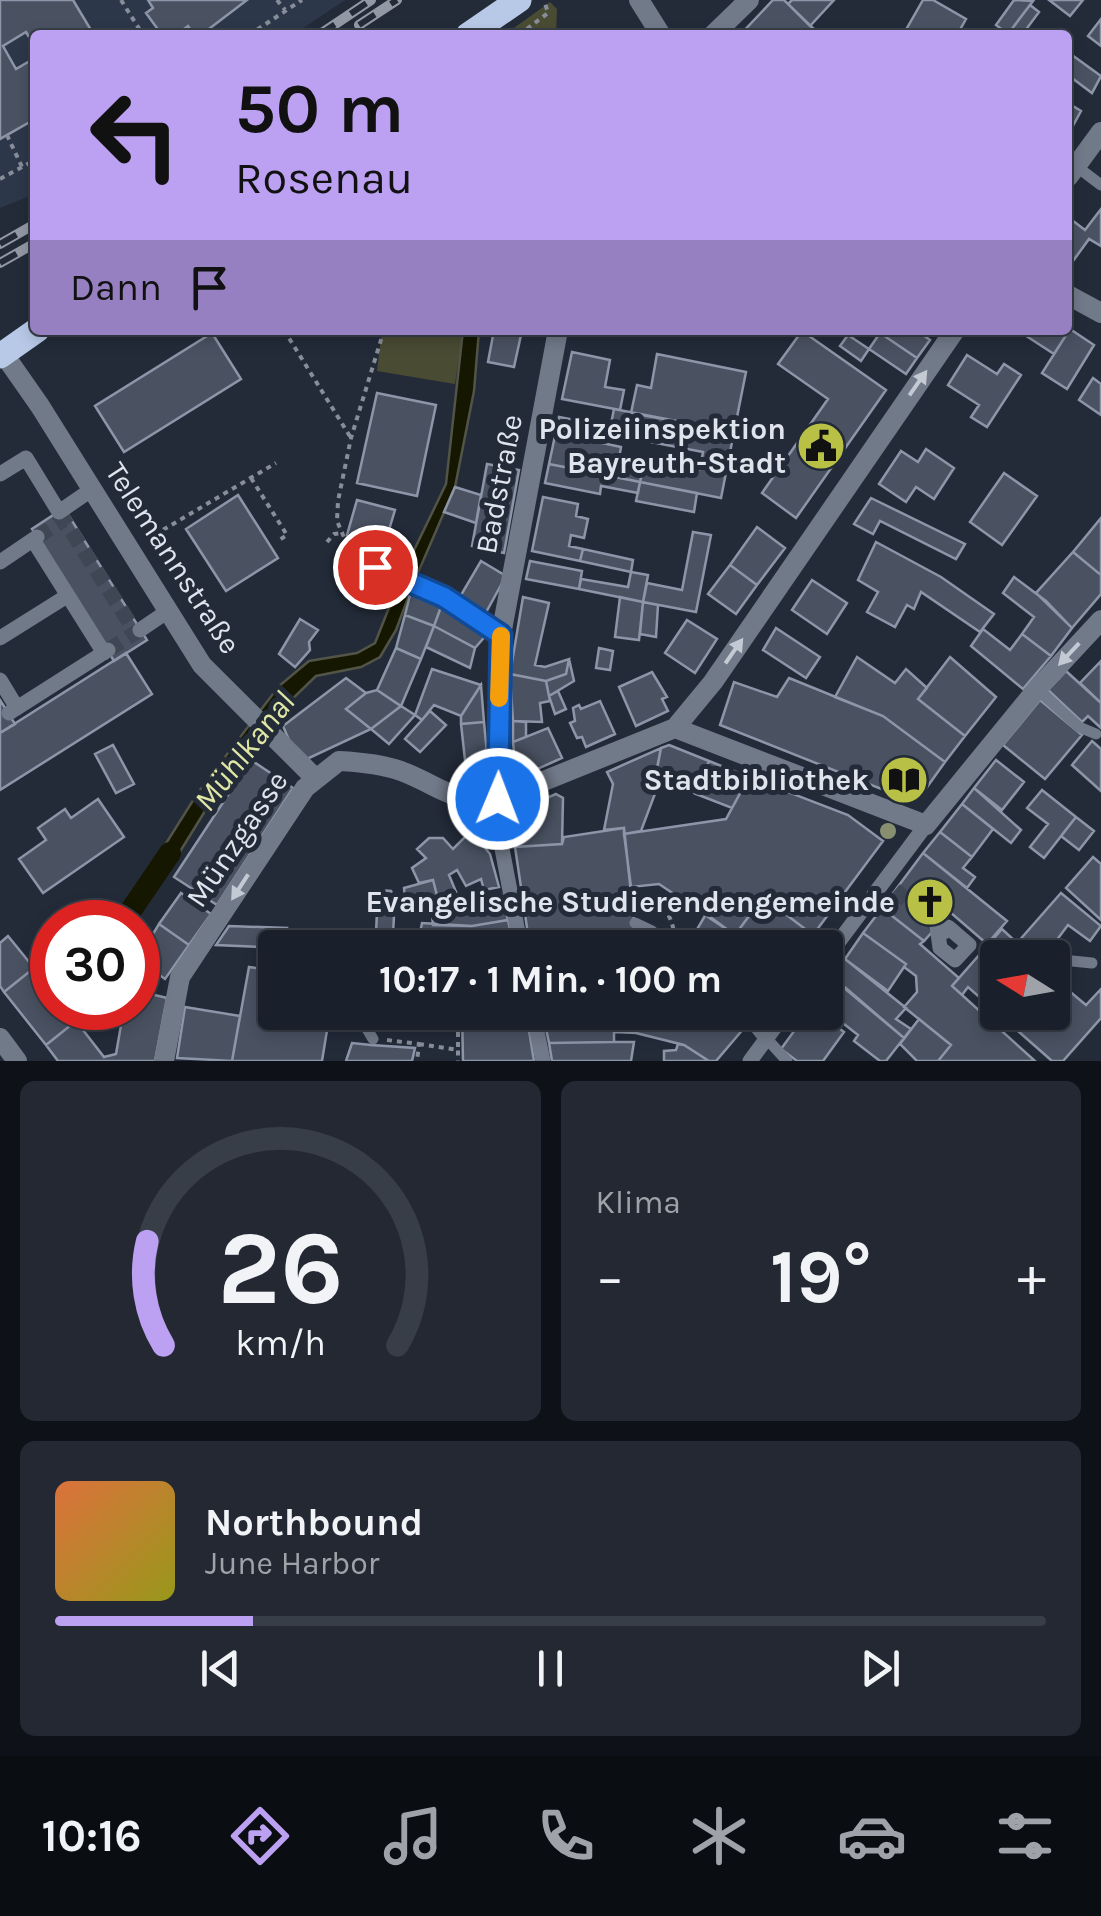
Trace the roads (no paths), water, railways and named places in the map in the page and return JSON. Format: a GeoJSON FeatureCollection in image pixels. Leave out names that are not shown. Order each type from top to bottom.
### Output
{"type":"FeatureCollection","features":[{"type":"Feature","properties":{"kind":"main road"},"geometry":{"type":"LineString","coordinates":[[475,30],[519,0]]}},
{"type":"Feature","properties":{"kind":"main road"},"geometry":{"type":"LineString","coordinates":[[2,354],[30,335]]}},
{"type":"Feature","properties":{"kind":"street"},"geometry":{"type":"LineString","coordinates":[[639,0],[659,30]]}},
{"type":"Feature","properties":{"kind":"street"},"geometry":{"type":"LineString","coordinates":[[718,30],[750,0]]}},
{"type":"Feature","properties":{"kind":"street"},"geometry":{"type":"LineString","coordinates":[[1072,171],[1101,132]]}},
{"type":"Feature","properties":{"kind":"street"},"geometry":{"type":"LineString","coordinates":[[1072,296],[1101,314]]}},
{"type":"Feature","properties":{"kind":"street","name":"Badstraße"},"geometry":{"type":"LineString","coordinates":[[520,930],[519,908],[499,833],[501,635],[557,335]]}},
{"type":"Feature","properties":{"kind":"street"},"geometry":{"type":"LineString","coordinates":[[498,799],[674,728],[712,682],[952,335]]}},
{"type":"Feature","properties":{"kind":"street","name":"Telemannstraße"},"geometry":{"type":"LineString","coordinates":[[2,354],[202,665],[315,778]]}},
{"type":"Feature","properties":{"kind":"street"},"geometry":{"type":"LineString","coordinates":[[0,474],[26,458],[59,512],[92,490]]}},
{"type":"Feature","properties":{"kind":"street"},"geometry":{"type":"LineString","coordinates":[[0,562],[35,539],[106,652],[13,711],[0,680]]}},
{"type":"Feature","properties":{"kind":"street"},"geometry":{"type":"LineString","coordinates":[[0,638],[68,596]]}},
{"type":"Feature","properties":{"kind":"street"},"geometry":{"type":"LineString","coordinates":[[140,630],[168,612]]}},
{"type":"Feature","properties":{"kind":"street"},"geometry":{"type":"LineString","coordinates":[[843,941],[890,886],[926,825],[1037,689],[1101,620]]}},
{"type":"Feature","properties":{"kind":"street"},"geometry":{"type":"LineString","coordinates":[[674,728],[926,825]]}},
{"type":"Feature","properties":{"kind":"street","name":"Münzgasse"},"geometry":{"type":"LineString","coordinates":[[164,1061],[180,978],[315,778],[339,761],[371,763],[402,772],[444,794],[468,800],[498,799]]}},
{"type":"Feature","properties":{"kind":"street"},"geometry":{"type":"LineString","coordinates":[[951,921],[966,951],[980,944]]}},
{"type":"Feature","properties":{"kind":"street"},"geometry":{"type":"LineString","coordinates":[[537,1030],[543,1061]]}},
{"type":"Feature","properties":{"kind":"street"},"geometry":{"type":"LineString","coordinates":[[760,1030],[767,1039]]}},
{"type":"Feature","properties":{"kind":"street"},"geometry":{"type":"LineString","coordinates":[[750,1061],[773,1030]]}},
{"type":"Feature","properties":{"kind":"street"},"geometry":{"type":"LineString","coordinates":[[0,1038],[17,1061]]}},
{"type":"Feature","properties":{"kind":"lane"},"geometry":{"type":"LineString","coordinates":[[1072,171],[1101,185]]}},
{"type":"Feature","properties":{"kind":"lane"},"geometry":{"type":"LineString","coordinates":[[375,567],[444,597],[501,635]]}},
{"type":"Feature","properties":{"kind":"lane"},"geometry":{"type":"LineString","coordinates":[[1037,689],[1079,727],[1096,734]]}},
{"type":"Feature","properties":{"kind":"lane"},"geometry":{"type":"LineString","coordinates":[[635,923],[648,930]]}},
{"type":"Feature","properties":{"kind":"lane"},"geometry":{"type":"LineString","coordinates":[[1070,961],[1092,963]]}},
{"type":"Feature","properties":{"kind":"lane"},"geometry":{"type":"LineString","coordinates":[[368,1030],[373,1039]]}},
{"type":"Feature","properties":{"kind":"lane"},"geometry":{"type":"LineString","coordinates":[[767,1039],[786,1061]]}},
{"type":"Feature","properties":{"kind":"water"},"geometry":{"type":"Polygon","coordinates":[[[462,335],[479,335],[474,391],[455,487],[417,575],[404,571],[446,484],[462,335]]]}},
{"type":"Feature","properties":{"kind":"water"},"geometry":{"type":"Polygon","coordinates":[[[398,585],[411,590],[396,630],[380,657],[361,667],[316,676],[288,703],[210,803],[160,884],[148,872],[197,794],[279,686],[309,661],[357,653],[375,643],[398,585]]]}},
{"type":"Feature","properties":{"kind":"waterway","name":"Mühlkanal"},"geometry":{"type":"LineString","coordinates":[[138,900],[170,853]]}},
{"type":"Feature","properties":{"kind":"tunnel"},"geometry":{"type":"LineString","coordinates":[[59,512],[136,633]]}},
{"type":"Feature","properties":{"kind":"tunnel"},"geometry":{"type":"LineString","coordinates":[[37,537],[64,520]]}},
{"type":"Feature","properties":{"kind":"tunnel"},"geometry":{"type":"LineString","coordinates":[[108,650],[140,630]]}},
{"type":"Feature","properties":{"kind":"tunnel"},"geometry":{"type":"LineString","coordinates":[[895,890],[937,926]]}},
{"type":"Feature","properties":{"kind":"railway"},"geometry":{"type":"LineString","coordinates":[[326,30],[371,0]]}},
{"type":"Feature","properties":{"kind":"railway"},"geometry":{"type":"LineString","coordinates":[[359,25],[397,0]]}},
{"type":"Feature","properties":{"kind":"railway"},"geometry":{"type":"LineString","coordinates":[[0,244],[30,227]]}},
{"type":"Feature","properties":{"kind":"railway"},"geometry":{"type":"LineString","coordinates":[[0,263],[30,246]]}},
{"type":"Feature","properties":{"kind":"place","name":"Polizeiinspektion Bayreuth-Stadt"},"geometry":{"type":"Point","coordinates":[821,446]}},
{"type":"Feature","properties":{"kind":"place","name":"Stadtbibliothek"},"geometry":{"type":"Point","coordinates":[904,780]}},
{"type":"Feature","properties":{"kind":"place","name":"Evangelische Studierendengemeinde"},"geometry":{"type":"Point","coordinates":[930,902]}}]}
